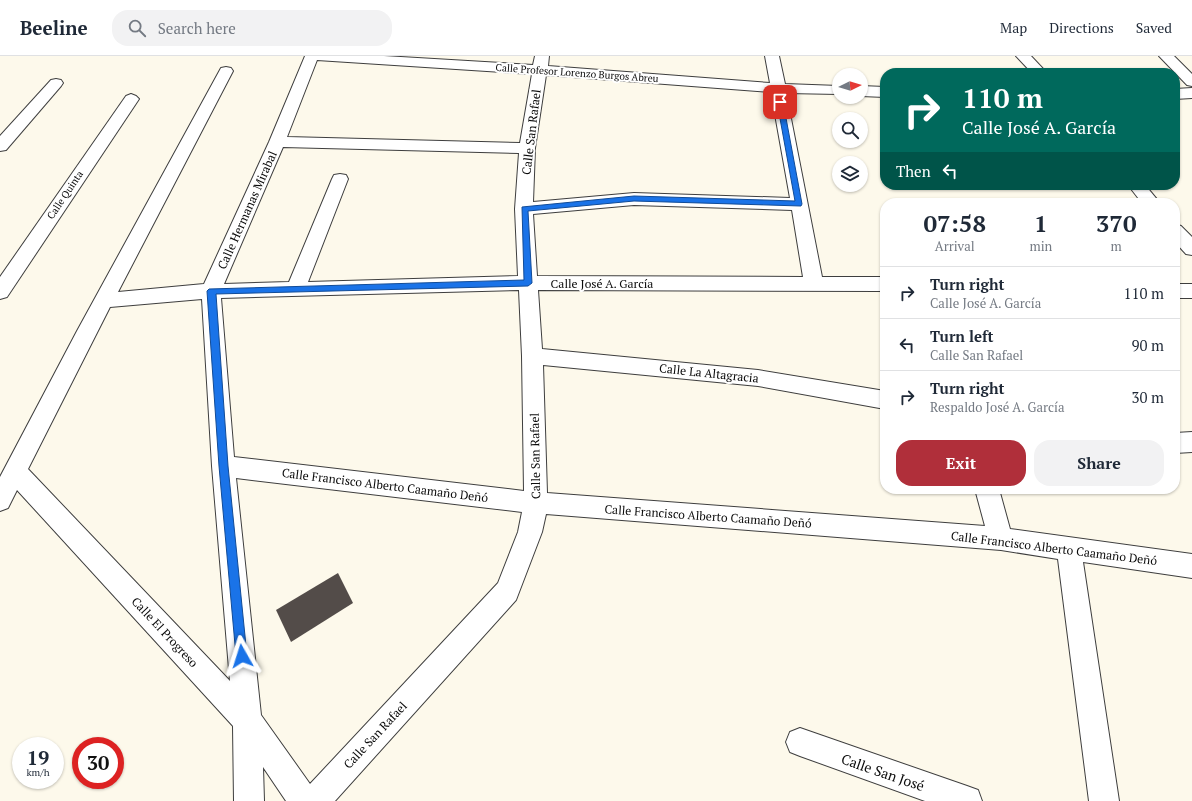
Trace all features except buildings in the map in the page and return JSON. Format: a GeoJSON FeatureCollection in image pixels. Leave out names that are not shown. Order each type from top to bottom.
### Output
{"type":"FeatureCollection","features":[{"type":"Feature","properties":{"kind":"street","name":"Calle Hermanas Mirabal"},"geometry":{"type":"LineString","coordinates":[[248,801],[248,720],[223,466],[211,291],[277,142],[312,56]]}},
{"type":"Feature","properties":{"kind":"street","name":"Calle Profesor Lorenzo Burgos Abreu"},"geometry":{"type":"LineString","coordinates":[[315,56],[541,63],[778,88],[832,90]]}},
{"type":"Feature","properties":{"kind":"street"},"geometry":{"type":"LineString","coordinates":[[772,56],[814,283]]}},
{"type":"Feature","properties":{"kind":"street"},"geometry":{"type":"LineString","coordinates":[[1023,56],[1035,68]]}},
{"type":"Feature","properties":{"kind":"street"},"geometry":{"type":"LineString","coordinates":[[1166,56],[1178,68]]}},
{"type":"Feature","properties":{"kind":"street","name":"Calle San Rafael"},"geometry":{"type":"LineString","coordinates":[[315,801],[507,591],[530,532],[536,503],[532,356],[524,209],[527,148],[541,63]]}},
{"type":"Feature","properties":{"kind":"street"},"geometry":{"type":"LineString","coordinates":[[1180,70],[1192,82]]}},
{"type":"Feature","properties":{"kind":"street"},"geometry":{"type":"LineString","coordinates":[[6,487],[84,336],[226,71]]}},
{"type":"Feature","properties":{"kind":"street"},"geometry":{"type":"LineString","coordinates":[[0,146],[56,83]]}},
{"type":"Feature","properties":{"kind":"street"},"geometry":{"type":"LineString","coordinates":[[868,91],[880,92]]}},
{"type":"Feature","properties":{"kind":"street"},"geometry":{"type":"LineString","coordinates":[[1180,94],[1192,93]]}},
{"type":"Feature","properties":{"kind":"street","name":"Calle Quinta"},"geometry":{"type":"LineString","coordinates":[[0,292],[6,272],[131,99]]}},
{"type":"Feature","properties":{"kind":"street"},"geometry":{"type":"LineString","coordinates":[[277,142],[527,148]]}},
{"type":"Feature","properties":{"kind":"street"},"geometry":{"type":"LineString","coordinates":[[296,289],[340,179]]}},
{"type":"Feature","properties":{"kind":"street"},"geometry":{"type":"LineString","coordinates":[[1140,190],[1148,198]]}},
{"type":"Feature","properties":{"kind":"street"},"geometry":{"type":"LineString","coordinates":[[524,209],[634,198],[799,204]]}},
{"type":"Feature","properties":{"kind":"street"},"geometry":{"type":"LineString","coordinates":[[1180,236],[1192,249]]}},
{"type":"Feature","properties":{"kind":"street","name":"Calle José A. García"},"geometry":{"type":"LineString","coordinates":[[104,300],[211,291],[528,283],[880,284]]}},
{"type":"Feature","properties":{"kind":"street"},"geometry":{"type":"LineString","coordinates":[[1180,291],[1192,291]]}},
{"type":"Feature","properties":{"kind":"street","name":"Calle La Altagracia"},"geometry":{"type":"LineString","coordinates":[[532,356],[758,378],[880,399]]}},
{"type":"Feature","properties":{"kind":"street"},"geometry":{"type":"LineString","coordinates":[[1180,443],[1192,442]]}},
{"type":"Feature","properties":{"kind":"street","name":"Calle Francisco Alberto Caamaño Deñó"},"geometry":{"type":"LineString","coordinates":[[223,466],[536,503],[1001,539],[1192,566]]}},
{"type":"Feature","properties":{"kind":"street","name":"Calle El Progreso"},"geometry":{"type":"LineString","coordinates":[[6,487],[248,720],[304,801]]}},
{"type":"Feature","properties":{"kind":"street"},"geometry":{"type":"LineString","coordinates":[[988,494],[1001,539]]}},
{"type":"Feature","properties":{"kind":"street"},"geometry":{"type":"LineString","coordinates":[[1069,548],[1104,801]]}},
{"type":"Feature","properties":{"kind":"street","name":"Calle San José"},"geometry":{"type":"LineString","coordinates":[[800,742],[967,801]]}},
{"type":"Feature","properties":{"kind":"route"},"geometry":{"type":"LineString","coordinates":[[242,656],[223,466],[211,291],[528,283],[524,209],[634,198],[799,204],[780,102]]}}]}
